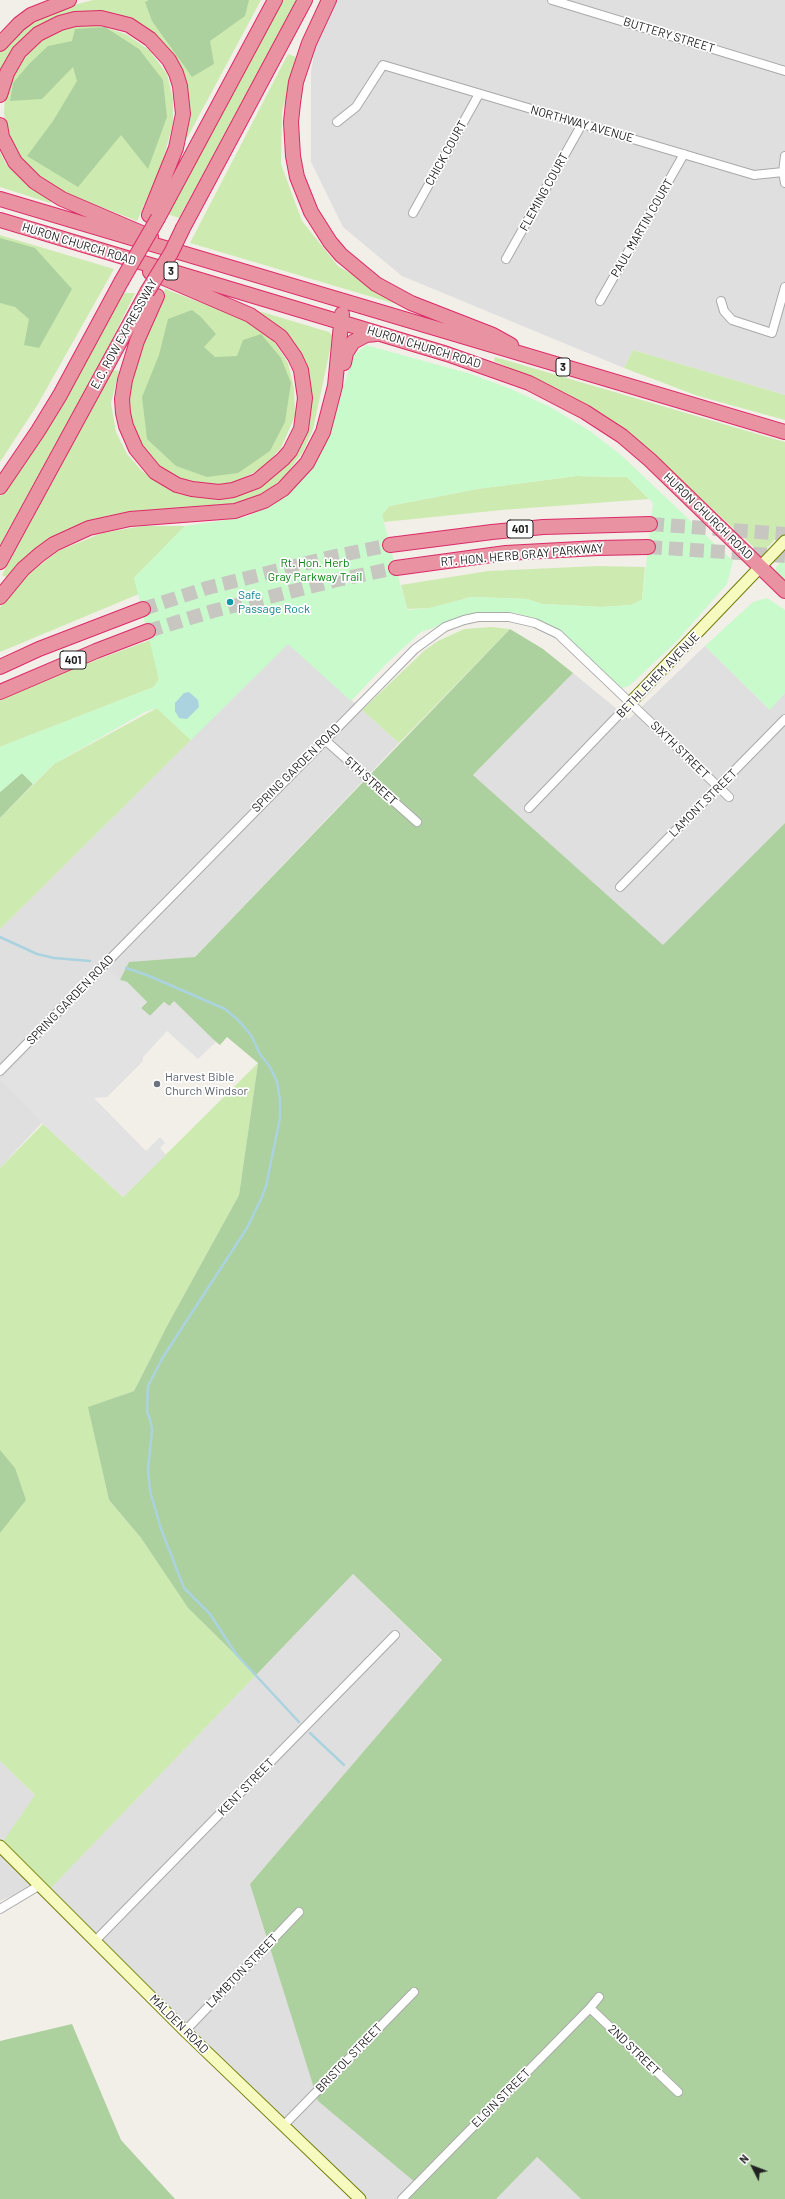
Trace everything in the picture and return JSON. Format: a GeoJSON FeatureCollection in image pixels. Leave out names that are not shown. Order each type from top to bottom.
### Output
{"type":"FeatureCollection","features":[{"type":"Feature","properties":{"kind":"highway"},"geometry":{"type":"LineString","coordinates":[[0,44],[19,24],[31,15],[69,0]]}},
{"type":"Feature","properties":{"kind":"highway"},"geometry":{"type":"LineString","coordinates":[[0,487],[38,431],[60,395],[134,258],[154,217],[275,0]]}},
{"type":"Feature","properties":{"kind":"highway"},"geometry":{"type":"LineString","coordinates":[[108,252],[171,282],[244,312],[272,330],[289,347],[301,370],[303,380],[305,398],[303,418],[290,450],[274,469],[257,481],[232,490],[219,492],[192,489],[177,485],[156,472],[136,449],[126,426],[122,399],[130,359],[152,294],[171,252],[305,0]]}},
{"type":"Feature","properties":{"kind":"highway"},"geometry":{"type":"LineString","coordinates":[[329,0],[302,64],[293,103],[291,122],[297,177],[315,219],[341,255],[376,284],[411,303],[493,335],[533,357]]}},
{"type":"Feature","properties":{"kind":"highway"},"geometry":{"type":"LineString","coordinates":[[0,95],[7,73],[19,52],[38,34],[60,23],[75,19],[101,18],[129,25],[150,38],[169,60],[176,73],[180,86],[183,114],[176,148],[154,217]]}},
{"type":"Feature","properties":{"kind":"highway"},"geometry":{"type":"LineString","coordinates":[[0,125],[2,137],[15,162],[23,172],[48,191],[139,231],[186,254]]}},
{"type":"Feature","properties":{"kind":"highway","name":"HURON CHURCH ROAD"},"geometry":{"type":"LineString","coordinates":[[0,199],[785,432]]}},
{"type":"Feature","properties":{"kind":"highway","name":"HURON CHURCH ROAD"},"geometry":{"type":"LineString","coordinates":[[0,220],[509,374],[547,391],[585,412],[622,436],[650,460],[785,591]]}},
{"type":"Feature","properties":{"kind":"highway","name":"E.C. ROW EXPRESSWAY"},"geometry":{"type":"LineString","coordinates":[[0,562],[152,294]]}},
{"type":"Feature","properties":{"kind":"highway"},"geometry":{"type":"LineString","coordinates":[[0,597],[23,569],[39,555],[54,544],[88,528],[130,519],[235,511],[252,506],[274,495],[300,472],[313,453],[326,421],[335,386],[342,323],[342,301]]}},
{"type":"Feature","properties":{"kind":"highway"},"geometry":{"type":"LineString","coordinates":[[335,386],[342,371],[346,352],[350,345],[357,338],[366,334],[379,334]]}},
{"type":"Feature","properties":{"kind":"highway","name":"RT. HON. HERB GRAY PARKWAY"},"geometry":{"type":"LineString","coordinates":[[390,545],[543,527],[650,524]]}},
{"type":"Feature","properties":{"kind":"highway","name":"RT. HON. HERB GRAY PARKWAY"},"geometry":{"type":"LineString","coordinates":[[396,568],[513,553],[648,547]]}},
{"type":"Feature","properties":{"kind":"highway","name":"401"},"geometry":{"type":"LineString","coordinates":[[0,666],[39,649],[142,609]]}},
{"type":"Feature","properties":{"kind":"highway","name":"401"},"geometry":{"type":"LineString","coordinates":[[0,692],[96,650],[148,631]]}},
{"type":"Feature","properties":{"kind":"main road","name":"BETHLEHEM AVENUE"},"geometry":{"type":"LineString","coordinates":[[630,703],[761,568],[785,541]]}},
{"type":"Feature","properties":{"kind":"main road","name":"MALDEN ROAD"},"geometry":{"type":"LineString","coordinates":[[0,1846],[96,1940],[185,2031],[284,2124],[360,2199]]}},
{"type":"Feature","properties":{"kind":"street","name":"BUTTERY STREET"},"geometry":{"type":"LineString","coordinates":[[552,0],[785,71]]}},
{"type":"Feature","properties":{"kind":"street","name":"NORTHWAY AVENUE"},"geometry":{"type":"LineString","coordinates":[[337,122],[356,107],[383,65],[754,175],[783,172]]}},
{"type":"Feature","properties":{"kind":"street","name":"CHICK COURT"},"geometry":{"type":"LineString","coordinates":[[413,213],[479,94]]}},
{"type":"Feature","properties":{"kind":"street","name":"FLEMING COURT"},"geometry":{"type":"LineString","coordinates":[[506,259],[582,124]]}},
{"type":"Feature","properties":{"kind":"street","name":"PAUL MARTIN COURT"},"geometry":{"type":"LineString","coordinates":[[600,301],[684,154]]}},
{"type":"Feature","properties":{"kind":"street"},"geometry":{"type":"LineString","coordinates":[[785,156],[783,172],[785,183]]}},
{"type":"Feature","properties":{"kind":"street"},"geometry":{"type":"LineString","coordinates":[[721,301],[724,311],[732,320],[772,332],[785,287]]}},
{"type":"Feature","properties":{"kind":"street","name":"SPRING GARDEN ROAD"},"geometry":{"type":"LineString","coordinates":[[0,1071],[324,740],[428,638],[446,627],[478,616],[522,619],[558,634],[630,703]]}},
{"type":"Feature","properties":{"kind":"street","name":"SIXTH STREET"},"geometry":{"type":"LineString","coordinates":[[630,703],[729,797]]}},
{"type":"Feature","properties":{"kind":"street","name":"BETHLEHEM AVENUE"},"geometry":{"type":"LineString","coordinates":[[529,808],[630,703]]}},
{"type":"Feature","properties":{"kind":"street","name":"LAMONT STREET"},"geometry":{"type":"LineString","coordinates":[[620,887],[719,788],[785,719]]}},
{"type":"Feature","properties":{"kind":"street","name":"5TH STREET"},"geometry":{"type":"LineString","coordinates":[[324,740],[417,822]]}},
{"type":"Feature","properties":{"kind":"street","name":"KENT STREET"},"geometry":{"type":"LineString","coordinates":[[96,1940],[395,1635]]}},
{"type":"Feature","properties":{"kind":"street"},"geometry":{"type":"LineString","coordinates":[[0,1909],[40,1885]]}},
{"type":"Feature","properties":{"kind":"street","name":"LAMBTON STREET"},"geometry":{"type":"LineString","coordinates":[[185,2031],[299,1912]]}},
{"type":"Feature","properties":{"kind":"street","name":"BRISTOL STREET"},"geometry":{"type":"LineString","coordinates":[[284,2124],[414,1992]]}},
{"type":"Feature","properties":{"kind":"street","name":"ELGIN STREET"},"geometry":{"type":"LineString","coordinates":[[402,2199],[590,2008],[599,1997]]}},
{"type":"Feature","properties":{"kind":"street","name":"2ND STREET"},"geometry":{"type":"LineString","coordinates":[[590,2008],[678,2092]]}},
{"type":"Feature","properties":{"kind":"shaded area"},"geometry":{"type":"Polygon","coordinates":[[[335,0],[785,0],[785,395],[633,350],[624,368],[402,276],[343,227],[311,162],[311,72],[316,42],[335,0]]]}},
{"type":"Feature","properties":{"kind":"shaded area"},"geometry":{"type":"Polygon","coordinates":[[[288,643],[399,743],[195,957],[0,1168],[0,929],[288,643]]]}},
{"type":"Feature","properties":{"kind":"shaded area"},"geometry":{"type":"Polygon","coordinates":[[[705,646],[769,709],[785,693],[785,823],[663,946],[473,775],[573,673],[629,719],[705,646]]]}},
{"type":"Feature","properties":{"kind":"shaded area"},"geometry":{"type":"Polygon","coordinates":[[[107,969],[120,980],[127,982],[147,1002],[141,1008],[150,1016],[164,1002],[169,1006],[174,1001],[216,1042],[198,1059],[167,1031],[143,1057],[143,1061],[107,1097],[94,1098],[146,1151],[160,1137],[165,1143],[160,1148],[166,1155],[123,1197],[43,1124],[0,1080],[107,969]]]}},
{"type":"Feature","properties":{"kind":"shaded area"},"geometry":{"type":"Polygon","coordinates":[[[353,1574],[442,1661],[250,1884],[581,2199],[367,2199],[292,2125],[39,1885],[0,1901],[0,1761],[89,1848],[353,1574]]]}},
{"type":"Feature","properties":{"kind":"green space"},"geometry":{"type":"Polygon","coordinates":[[[93,0],[261,0],[186,140],[183,138],[178,66],[106,15],[22,40],[4,63],[0,73],[0,52],[29,24],[55,10],[93,0]]]}},
{"type":"Feature","properties":{"kind":"green space"},"geometry":{"type":"Polygon","coordinates":[[[149,0],[249,0],[245,16],[210,41],[214,64],[192,77],[152,21],[145,2],[149,0]]]}},
{"type":"Feature","properties":{"kind":"green space"},"geometry":{"type":"Polygon","coordinates":[[[280,0],[297,0],[179,218],[167,214],[280,0]]]}},
{"type":"Feature","properties":{"kind":"green space"},"geometry":{"type":"Polygon","coordinates":[[[75,25],[97,25],[126,34],[149,50],[167,74],[173,99],[173,123],[161,167],[137,221],[63,192],[27,170],[8,140],[4,114],[5,89],[16,63],[32,46],[52,32],[75,25]]]}},
{"type":"Feature","properties":{"kind":"green space"},"geometry":{"type":"Polygon","coordinates":[[[105,27],[139,49],[163,80],[167,117],[148,169],[121,135],[78,187],[27,156],[53,121],[77,81],[73,67],[42,99],[10,101],[13,83],[29,64],[48,46],[72,41],[75,29],[105,27]]]}},
{"type":"Feature","properties":{"kind":"green space"},"geometry":{"type":"Polygon","coordinates":[[[288,54],[296,57],[282,112],[281,164],[302,221],[338,266],[406,307],[190,243],[288,54]]]}},
{"type":"Feature","properties":{"kind":"green space"},"geometry":{"type":"Polygon","coordinates":[[[0,152],[6,164],[33,189],[51,201],[50,203],[0,187],[0,152]]]}},
{"type":"Feature","properties":{"kind":"green space"},"geometry":{"type":"Polygon","coordinates":[[[0,235],[114,269],[38,404],[0,462],[0,235]]]}},
{"type":"Feature","properties":{"kind":"green space"},"geometry":{"type":"Polygon","coordinates":[[[0,238],[35,248],[72,289],[39,348],[24,345],[29,319],[15,307],[0,303],[0,238]]]}},
{"type":"Feature","properties":{"kind":"green space"},"geometry":{"type":"Polygon","coordinates":[[[165,289],[244,319],[272,338],[288,363],[294,388],[295,416],[281,448],[263,468],[235,482],[211,487],[187,482],[159,469],[138,444],[129,419],[128,388],[138,351],[165,289]]]}},
{"type":"Feature","properties":{"kind":"green space"},"geometry":{"type":"Polygon","coordinates":[[[124,293],[135,293],[102,360],[0,545],[0,497],[14,478],[124,293]]]}},
{"type":"Feature","properties":{"kind":"green space"},"geometry":{"type":"Polygon","coordinates":[[[252,309],[329,332],[333,336],[313,429],[303,452],[284,477],[267,491],[241,504],[109,517],[8,578],[2,575],[113,370],[119,371],[111,403],[116,432],[127,454],[142,471],[160,484],[179,494],[216,499],[241,495],[264,483],[298,446],[305,366],[252,309]]]}},
{"type":"Feature","properties":{"kind":"green space"},"geometry":{"type":"Polygon","coordinates":[[[192,310],[201,317],[216,334],[204,347],[215,357],[237,356],[243,340],[261,334],[281,358],[291,383],[285,422],[270,451],[238,473],[207,477],[176,466],[147,439],[142,397],[159,355],[168,319],[192,310]]]}},
{"type":"Feature","properties":{"kind":"green space","name":"Rt. Hon. Herb Gray Parkway Trail"},"geometry":{"type":"Polygon","coordinates":[[[366,345],[471,374],[511,389],[550,407],[590,431],[621,455],[733,561],[727,584],[675,643],[629,686],[622,688],[563,634],[542,621],[516,613],[481,612],[421,632],[388,662],[351,701],[288,644],[191,740],[157,708],[145,712],[54,764],[33,784],[22,773],[0,792],[0,747],[154,687],[159,679],[134,578],[185,526],[246,517],[278,501],[311,467],[332,425],[353,356],[366,345]],[[576,476],[477,489],[389,506],[382,515],[407,610],[430,608],[472,597],[527,599],[542,604],[602,607],[631,605],[642,600],[653,503],[627,477],[576,476]]]}},
{"type":"Feature","properties":{"kind":"green space"},"geometry":{"type":"Polygon","coordinates":[[[633,350],[785,395],[785,420],[698,396],[624,368],[633,350]]]}},
{"type":"Feature","properties":{"kind":"green space"},"geometry":{"type":"Polygon","coordinates":[[[495,357],[785,442],[785,527],[763,551],[757,550],[634,437],[567,394],[494,361],[495,357]]]}},
{"type":"Feature","properties":{"kind":"green space"},"geometry":{"type":"Polygon","coordinates":[[[576,476],[627,477],[649,499],[502,510],[384,522],[382,515],[389,506],[477,489],[576,476]]]}},
{"type":"Feature","properties":{"kind":"green space"},"geometry":{"type":"Polygon","coordinates":[[[143,526],[185,526],[134,578],[139,594],[0,652],[0,607],[25,577],[58,551],[102,533],[143,526]]]}},
{"type":"Feature","properties":{"kind":"green space"},"geometry":{"type":"Polygon","coordinates":[[[785,558],[785,582],[776,574],[776,567],[785,558]]]}},
{"type":"Feature","properties":{"kind":"green space"},"geometry":{"type":"Polygon","coordinates":[[[598,566],[645,567],[642,600],[631,605],[602,607],[542,604],[527,599],[472,597],[430,608],[407,609],[401,585],[488,571],[598,566]]]}},
{"type":"Feature","properties":{"kind":"green space"},"geometry":{"type":"Polygon","coordinates":[[[767,598],[785,610],[785,693],[770,710],[705,646],[753,602],[767,598]]]}},
{"type":"Feature","properties":{"kind":"green space"},"geometry":{"type":"Polygon","coordinates":[[[491,627],[510,629],[399,743],[362,710],[425,650],[438,641],[464,629],[491,627]]]}},
{"type":"Feature","properties":{"kind":"green space"},"geometry":{"type":"Polygon","coordinates":[[[510,629],[543,649],[573,673],[473,775],[663,945],[785,823],[785,2199],[581,2199],[537,2157],[496,2199],[406,2199],[416,2183],[318,2101],[250,1884],[442,1660],[353,1574],[256,1675],[188,1608],[141,1538],[109,1500],[88,1407],[134,1391],[168,1324],[239,1195],[258,1063],[227,1037],[220,1045],[164,1002],[150,1016],[141,1008],[147,1002],[127,982],[120,980],[129,962],[195,957],[510,629]]]}},
{"type":"Feature","properties":{"kind":"green space"},"geometry":{"type":"Polygon","coordinates":[[[150,640],[159,679],[154,687],[0,747],[0,700],[80,666],[150,640]]]}},
{"type":"Feature","properties":{"kind":"green space"},"geometry":{"type":"Polygon","coordinates":[[[157,708],[191,740],[0,929],[0,818],[54,764],[157,708]]]}},
{"type":"Feature","properties":{"kind":"green space"},"geometry":{"type":"Polygon","coordinates":[[[22,773],[33,784],[0,818],[0,792],[22,773]]]}},
{"type":"Feature","properties":{"kind":"green space"},"geometry":{"type":"Polygon","coordinates":[[[258,1063],[239,1195],[168,1324],[134,1391],[89,1407],[109,1500],[141,1538],[188,1608],[256,1675],[47,1892],[0,1846],[35,1795],[0,1761],[0,1168],[43,1124],[123,1197],[258,1063]]]}},
{"type":"Feature","properties":{"kind":"green space"},"geometry":{"type":"Polygon","coordinates":[[[0,1450],[15,1468],[26,1500],[0,1533],[0,1450]]]}},
{"type":"Feature","properties":{"kind":"green space"},"geometry":{"type":"Polygon","coordinates":[[[72,2024],[121,2140],[175,2199],[0,2199],[0,2041],[72,2024]]]}},
{"type":"Feature","properties":{"kind":"water"},"geometry":{"type":"Polygon","coordinates":[[[189,692],[198,700],[199,707],[187,719],[179,718],[175,711],[175,703],[184,693],[189,692]]]}},
{"type":"Feature","properties":{"kind":"waterway"},"geometry":{"type":"LineString","coordinates":[[0,937],[37,954],[54,958],[90,961]]}},
{"type":"Feature","properties":{"kind":"waterway"},"geometry":{"type":"LineString","coordinates":[[126,968],[147,975],[225,1009],[238,1020],[251,1035],[260,1054],[270,1067],[277,1082],[280,1100],[280,1118],[266,1186],[261,1199],[247,1228],[163,1357],[148,1386],[147,1411],[152,1431],[148,1469],[150,1491],[161,1529],[184,1588],[210,1614],[236,1654],[299,1722]]}},
{"type":"Feature","properties":{"kind":"waterway"},"geometry":{"type":"LineString","coordinates":[[310,1733],[344,1765]]}},
{"type":"Feature","properties":{"kind":"tunnel"},"geometry":{"type":"LineString","coordinates":[[650,524],[785,534]]}},
{"type":"Feature","properties":{"kind":"tunnel"},"geometry":{"type":"LineString","coordinates":[[143,609],[207,588],[331,557],[390,545]]}},
{"type":"Feature","properties":{"kind":"tunnel"},"geometry":{"type":"LineString","coordinates":[[648,547],[785,556]]}},
{"type":"Feature","properties":{"kind":"tunnel"},"geometry":{"type":"LineString","coordinates":[[148,631],[213,611],[337,580],[396,568]]}},
{"type":"Feature","properties":{"kind":"place","name":"Safe Passage Rock"},"geometry":{"type":"Point","coordinates":[230,602]}},
{"type":"Feature","properties":{"kind":"place","name":"Harvest Bible Church Windsor"},"geometry":{"type":"Point","coordinates":[157,1084]}}]}
